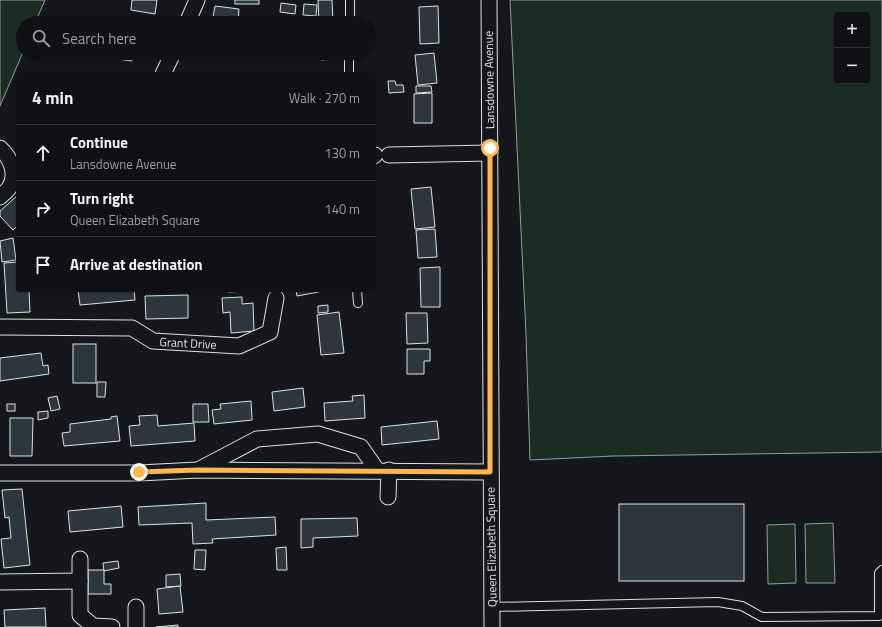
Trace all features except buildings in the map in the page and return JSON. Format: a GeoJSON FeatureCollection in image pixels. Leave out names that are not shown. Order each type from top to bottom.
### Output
{"type":"FeatureCollection","features":[{"type":"Feature","properties":{"kind":"street"},"geometry":{"type":"LineString","coordinates":[[190,16],[197,0]]}},
{"type":"Feature","properties":{"kind":"street","name":"Lansdowne Avenue"},"geometry":{"type":"LineString","coordinates":[[489,0],[490,472]]}},
{"type":"Feature","properties":{"kind":"street"},"geometry":{"type":"LineString","coordinates":[[164,72],[170,60]]}},
{"type":"Feature","properties":{"kind":"street"},"geometry":{"type":"LineString","coordinates":[[0,148],[10,159],[16,172],[9,188],[0,197]]}},
{"type":"Feature","properties":{"kind":"street"},"geometry":{"type":"LineString","coordinates":[[379,155],[490,153]]}},
{"type":"Feature","properties":{"kind":"street","name":"Grant Drive"},"geometry":{"type":"LineString","coordinates":[[0,327],[132,328],[153,341],[239,346],[270,332],[276,298]]}},
{"type":"Feature","properties":{"kind":"street","name":"Queen Elizabeth Square"},"geometry":{"type":"LineString","coordinates":[[198,470],[258,439],[318,434],[361,447],[383,470]]}},
{"type":"Feature","properties":{"kind":"street","name":"Queen Elizabeth Square"},"geometry":{"type":"LineString","coordinates":[[0,473],[198,470],[383,470],[490,472],[492,627]]}},
{"type":"Feature","properties":{"kind":"street"},"geometry":{"type":"LineString","coordinates":[[383,470],[388,497]]}},
{"type":"Feature","properties":{"kind":"street"},"geometry":{"type":"LineString","coordinates":[[80,559],[80,615],[93,626],[112,627]]}},
{"type":"Feature","properties":{"kind":"street"},"geometry":{"type":"LineString","coordinates":[[0,582],[80,581]]}},
{"type":"Feature","properties":{"kind":"street"},"geometry":{"type":"LineString","coordinates":[[136,607],[136,627]]}},
{"type":"Feature","properties":{"kind":"lane"},"geometry":{"type":"LineString","coordinates":[[350,0],[350,16]]}},
{"type":"Feature","properties":{"kind":"lane"},"geometry":{"type":"LineString","coordinates":[[349,60],[349,72]]}},
{"type":"Feature","properties":{"kind":"lane"},"geometry":{"type":"LineString","coordinates":[[358,292],[358,303]]}},
{"type":"Feature","properties":{"kind":"lane"},"geometry":{"type":"LineString","coordinates":[[492,607],[718,602],[742,606],[762,617],[879,616],[879,573],[882,570]]}},
{"type":"Feature","properties":{"kind":"green space"},"geometry":{"type":"Polygon","coordinates":[[[0,0],[45,0],[38,16],[16,16],[16,60],[20,60],[0,106],[0,0]]]}},
{"type":"Feature","properties":{"kind":"green space"},"geometry":{"type":"Polygon","coordinates":[[[510,0],[882,0],[882,452],[614,456],[530,460],[526,334],[510,0]]]}},
{"type":"Feature","properties":{"kind":"green space"},"geometry":{"type":"Polygon","coordinates":[[[833,523],[835,583],[806,583],[805,524],[833,523]]]}},
{"type":"Feature","properties":{"kind":"green space"},"geometry":{"type":"Polygon","coordinates":[[[795,524],[796,583],[768,584],[767,525],[795,524]]]}},
{"type":"Feature","properties":{"kind":"route"},"geometry":{"type":"LineString","coordinates":[[139,472],[198,470],[389,470],[490,472],[490,148]]}}]}
